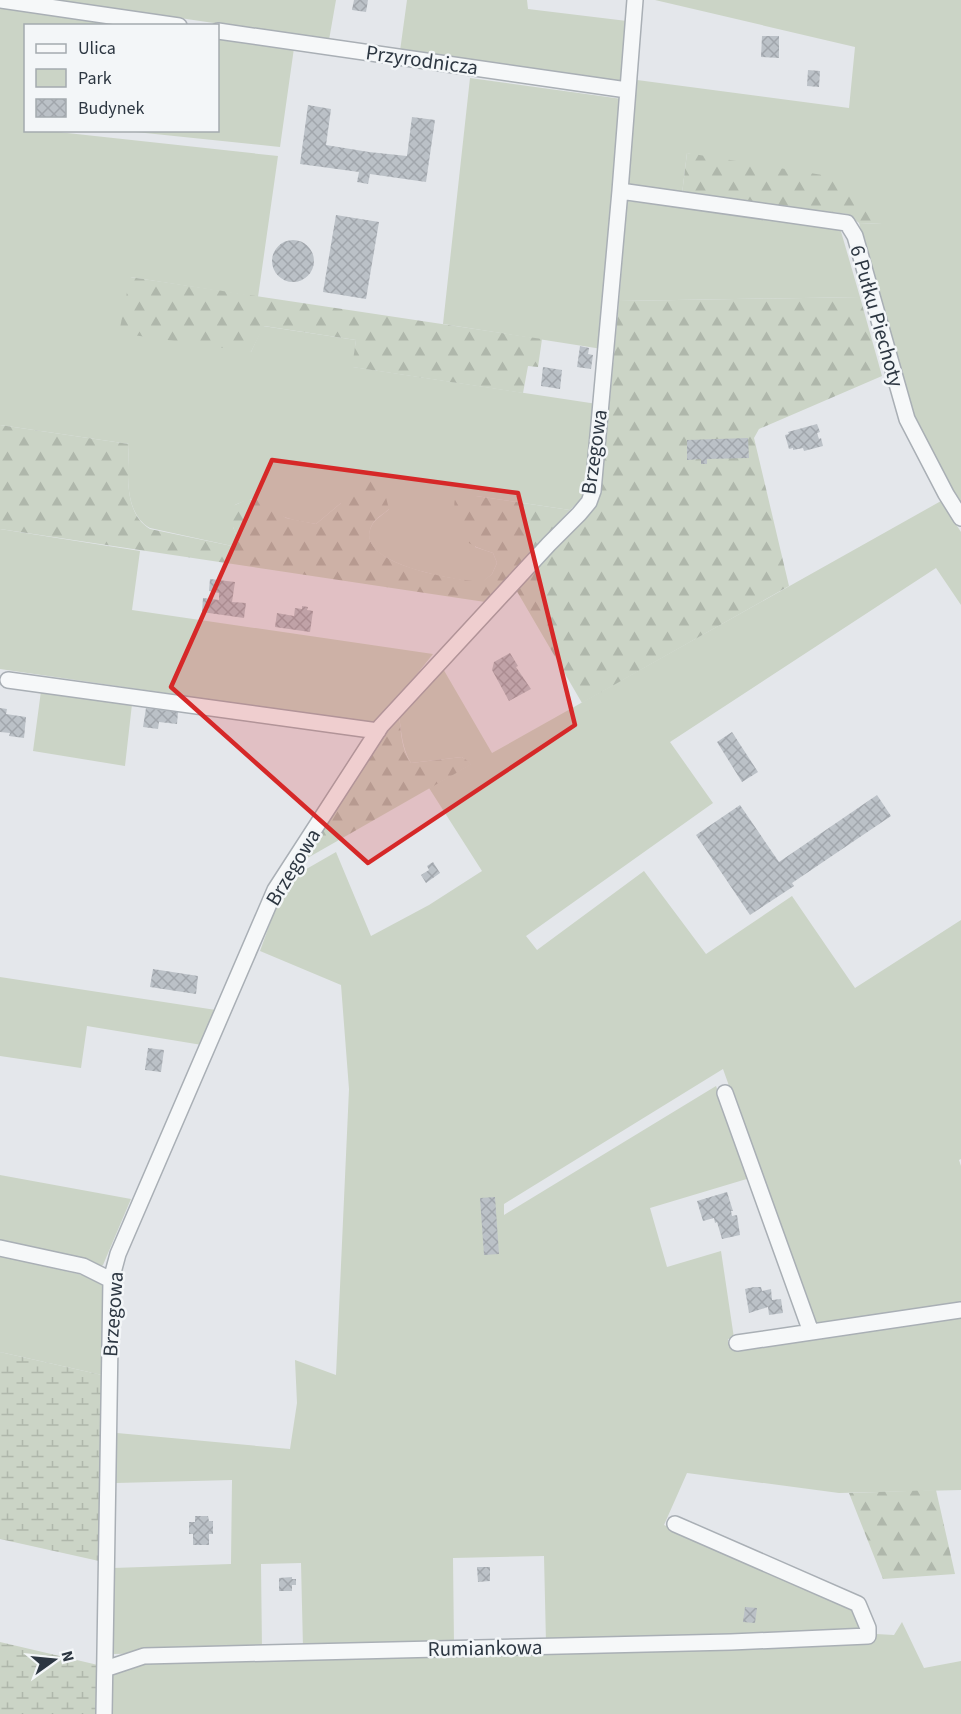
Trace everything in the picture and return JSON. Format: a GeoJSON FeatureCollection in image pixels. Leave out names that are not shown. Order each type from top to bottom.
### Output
{"type":"FeatureCollection","features":[{"type":"Feature","properties":{"kind":"street"},"geometry":{"type":"LineString","coordinates":[[1,0],[165,24]]}},
{"type":"Feature","properties":{"kind":"street","name":"Brzegowa"},"geometry":{"type":"LineString","coordinates":[[104,1714],[111,1280],[118,1254],[275,890],[378,730],[589,502],[593,492],[620,192],[634,0]]}},
{"type":"Feature","properties":{"kind":"street","name":"Przyrodnicza"},"geometry":{"type":"LineString","coordinates":[[219,31],[627,90]]}},
{"type":"Feature","properties":{"kind":"street","name":"6 Pułku Piechoty"},"geometry":{"type":"LineString","coordinates":[[620,192],[847,223],[855,236],[907,419],[961,518]]}},
{"type":"Feature","properties":{"kind":"street"},"geometry":{"type":"LineString","coordinates":[[8,680],[378,730]]}},
{"type":"Feature","properties":{"kind":"street"},"geometry":{"type":"LineString","coordinates":[[725,1093],[811,1332]]}},
{"type":"Feature","properties":{"kind":"street"},"geometry":{"type":"LineString","coordinates":[[0,1248],[83,1266],[111,1280]]}},
{"type":"Feature","properties":{"kind":"street"},"geometry":{"type":"LineString","coordinates":[[737,1343],[961,1310]]}},
{"type":"Feature","properties":{"kind":"street","name":"Rumiankowa"},"geometry":{"type":"LineString","coordinates":[[105,1669],[144,1656],[731,1642],[868,1636],[868,1628],[858,1605],[675,1524]]}},
{"type":"Feature","properties":{"kind":"highlighted area"},"geometry":{"type":"Polygon","coordinates":[[[272,460],[518,493],[575,725],[368,863],[171,687],[272,460]]]}},
{"type":"Feature","properties":{"kind":"green space"},"geometry":{"type":"Polygon","coordinates":[[[58,0],[336,0],[329,40],[58,0]]]}},
{"type":"Feature","properties":{"kind":"green space"},"geometry":{"type":"Polygon","coordinates":[[[407,0],[527,0],[528,9],[627,21],[623,81],[400,51],[407,0]]]}},
{"type":"Feature","properties":{"kind":"green space"},"geometry":{"type":"Polygon","coordinates":[[[655,0],[961,0],[961,507],[938,470],[911,410],[859,223],[882,224],[846,196],[687,153],[682,194],[627,188],[637,80],[849,108],[855,47],[655,0]]]}},
{"type":"Feature","properties":{"kind":"green space"},"geometry":{"type":"Polygon","coordinates":[[[0,8],[120,24],[24,24],[24,132],[58,132],[278,156],[258,297],[130,277],[251,352],[263,326],[356,340],[353,367],[597,404],[589,491],[570,510],[476,496],[475,547],[493,553],[497,563],[492,574],[482,583],[410,568],[377,551],[369,539],[372,525],[389,509],[341,503],[316,524],[279,515],[260,500],[246,501],[235,505],[233,527],[238,539],[232,546],[150,528],[141,521],[131,502],[128,478],[129,444],[0,425],[0,8]]]}},
{"type":"Feature","properties":{"kind":"green space"},"geometry":{"type":"Polygon","coordinates":[[[219,38],[294,48],[280,147],[136,132],[219,132],[219,38]]]}},
{"type":"Feature","properties":{"kind":"green space"},"geometry":{"type":"Polygon","coordinates":[[[470,78],[622,99],[602,349],[443,324],[470,78]]]}},
{"type":"Feature","properties":{"kind":"green space"},"geometry":{"type":"Polygon","coordinates":[[[687,153],[841,178],[846,195],[856,194],[883,224],[859,223],[848,214],[682,194],[687,153]]]}},
{"type":"Feature","properties":{"kind":"green space"},"geometry":{"type":"Polygon","coordinates":[[[627,201],[840,228],[860,297],[619,301],[627,201]]]}},
{"type":"Feature","properties":{"kind":"green space"},"geometry":{"type":"Polygon","coordinates":[[[130,277],[542,339],[538,367],[528,366],[523,393],[352,367],[356,340],[264,326],[251,352],[119,333],[130,277]]]}},
{"type":"Feature","properties":{"kind":"green space"},"geometry":{"type":"Polygon","coordinates":[[[860,297],[882,376],[759,429],[754,438],[789,586],[582,703],[515,588],[601,494],[619,301],[860,297]]]}},
{"type":"Feature","properties":{"kind":"green space"},"geometry":{"type":"Polygon","coordinates":[[[0,425],[129,444],[129,491],[135,513],[141,522],[150,529],[232,546],[238,539],[233,527],[231,510],[235,505],[246,500],[262,500],[286,518],[316,524],[341,503],[348,476],[382,482],[389,509],[372,525],[370,539],[377,550],[410,568],[482,582],[492,574],[497,563],[493,553],[471,545],[462,537],[455,515],[456,497],[464,494],[570,510],[485,602],[0,529],[0,425]]]}},
{"type":"Feature","properties":{"kind":"green space"},"geometry":{"type":"Polygon","coordinates":[[[941,501],[961,532],[961,605],[936,568],[670,742],[713,803],[526,936],[537,950],[644,871],[706,954],[792,896],[855,988],[961,920],[961,1159],[959,1160],[961,1166],[961,1305],[814,1324],[723,1069],[504,1204],[504,1215],[716,1086],[750,1178],[650,1208],[667,1267],[721,1251],[734,1338],[728,1339],[730,1347],[961,1314],[961,1490],[839,1493],[687,1473],[664,1525],[853,1610],[862,1633],[546,1643],[544,1556],[453,1558],[454,1645],[303,1648],[301,1563],[261,1564],[262,1651],[113,1654],[113,1568],[231,1564],[232,1480],[116,1483],[117,1433],[290,1449],[297,1403],[295,1360],[336,1375],[349,1089],[341,985],[260,951],[283,887],[289,879],[336,852],[371,936],[429,905],[482,871],[429,788],[471,764],[462,757],[411,763],[404,746],[399,714],[442,667],[492,753],[941,501]]]}},
{"type":"Feature","properties":{"kind":"green space"},"geometry":{"type":"Polygon","coordinates":[[[0,529],[140,551],[132,610],[433,654],[377,724],[0,669],[0,529]]]}},
{"type":"Feature","properties":{"kind":"green space"},"geometry":{"type":"Polygon","coordinates":[[[41,691],[132,704],[125,766],[33,751],[41,691]]]}},
{"type":"Feature","properties":{"kind":"green space"},"geometry":{"type":"Polygon","coordinates":[[[399,714],[403,746],[411,763],[462,757],[472,764],[297,864],[399,714]]]}},
{"type":"Feature","properties":{"kind":"green space"},"geometry":{"type":"Polygon","coordinates":[[[0,977],[216,1010],[202,1045],[87,1026],[81,1068],[0,1056],[0,977]]]}},
{"type":"Feature","properties":{"kind":"green space"},"geometry":{"type":"Polygon","coordinates":[[[0,1175],[131,1199],[103,1265],[96,1269],[0,1244],[0,1175]]]}},
{"type":"Feature","properties":{"kind":"green space"},"geometry":{"type":"Polygon","coordinates":[[[0,1256],[104,1280],[102,1375],[0,1352],[0,1256]]]}},
{"type":"Feature","properties":{"kind":"green space"},"geometry":{"type":"Polygon","coordinates":[[[0,1352],[102,1375],[99,1561],[0,1539],[0,1352]]]}},
{"type":"Feature","properties":{"kind":"green space"},"geometry":{"type":"Polygon","coordinates":[[[936,1490],[955,1574],[883,1579],[849,1493],[936,1490]]]}},
{"type":"Feature","properties":{"kind":"green space"},"geometry":{"type":"Polygon","coordinates":[[[902,1622],[924,1668],[961,1661],[961,1714],[109,1714],[111,1675],[142,1660],[865,1641],[876,1634],[894,1635],[902,1622]]]}},
{"type":"Feature","properties":{"kind":"green space"},"geometry":{"type":"Polygon","coordinates":[[[0,1642],[98,1665],[96,1714],[0,1714],[0,1642]]]}},
{"type":"Feature","properties":{"kind":"building"},"geometry":{"type":"Polygon","coordinates":[[[354,0],[368,0],[366,12],[352,10],[354,0]]]}},
{"type":"Feature","properties":{"kind":"building"},"geometry":{"type":"Polygon","coordinates":[[[762,36],[779,36],[779,58],[761,57],[762,36]]]}},
{"type":"Feature","properties":{"kind":"building"},"geometry":{"type":"Polygon","coordinates":[[[808,70],[820,71],[819,87],[807,86],[808,70]]]}},
{"type":"Feature","properties":{"kind":"building"},"geometry":{"type":"Polygon","coordinates":[[[308,105],[331,109],[326,145],[369,152],[407,156],[412,117],[435,120],[426,182],[370,174],[368,184],[357,182],[359,172],[300,164],[308,105]]]}},
{"type":"Feature","properties":{"kind":"building"},"geometry":{"type":"Polygon","coordinates":[[[336,215],[379,222],[366,299],[323,292],[336,215]]]}},
{"type":"Feature","properties":{"kind":"building"},"geometry":{"type":"Polygon","coordinates":[[[293,240],[308,246],[314,261],[308,276],[293,282],[278,276],[272,261],[278,246],[293,240]]]}},
{"type":"Feature","properties":{"kind":"building"},"geometry":{"type":"Polygon","coordinates":[[[580,346],[589,348],[588,354],[593,355],[591,369],[577,367],[580,346]]]}},
{"type":"Feature","properties":{"kind":"building"},"geometry":{"type":"Polygon","coordinates":[[[543,367],[562,370],[560,389],[541,386],[543,367]]]}},
{"type":"Feature","properties":{"kind":"building"},"geometry":{"type":"Polygon","coordinates":[[[817,424],[820,432],[817,433],[823,446],[804,451],[803,448],[789,449],[785,435],[789,434],[788,432],[817,424]]]}},
{"type":"Feature","properties":{"kind":"building"},"geometry":{"type":"Polygon","coordinates":[[[748,438],[749,458],[707,459],[707,464],[701,464],[701,459],[687,460],[687,440],[748,438]]]}},
{"type":"Feature","properties":{"kind":"building"},"geometry":{"type":"Polygon","coordinates":[[[210,579],[235,582],[232,602],[246,603],[244,618],[202,612],[203,598],[219,600],[219,593],[209,591],[210,579]]]}},
{"type":"Feature","properties":{"kind":"building"},"geometry":{"type":"Polygon","coordinates":[[[302,606],[313,611],[310,632],[275,627],[277,613],[294,616],[295,608],[302,609],[302,606]]]}},
{"type":"Feature","properties":{"kind":"building"},"geometry":{"type":"Polygon","coordinates":[[[510,653],[518,666],[516,667],[531,689],[509,701],[492,670],[494,662],[510,653]]]}},
{"type":"Feature","properties":{"kind":"building"},"geometry":{"type":"Polygon","coordinates":[[[0,708],[7,709],[6,714],[26,717],[24,738],[0,732],[0,708]]]}},
{"type":"Feature","properties":{"kind":"building"},"geometry":{"type":"Polygon","coordinates":[[[146,708],[178,712],[177,724],[159,722],[158,729],[143,727],[146,708]]]}},
{"type":"Feature","properties":{"kind":"building"},"geometry":{"type":"Polygon","coordinates":[[[732,732],[758,772],[742,782],[717,742],[732,732]]]}},
{"type":"Feature","properties":{"kind":"building"},"geometry":{"type":"Polygon","coordinates":[[[877,795],[891,816],[792,883],[794,886],[750,915],[696,835],[740,805],[779,862],[877,795]]]}},
{"type":"Feature","properties":{"kind":"building"},"geometry":{"type":"Polygon","coordinates":[[[433,862],[440,873],[426,883],[421,875],[429,870],[427,866],[433,862]]]}},
{"type":"Feature","properties":{"kind":"building"},"geometry":{"type":"Polygon","coordinates":[[[153,969],[198,976],[196,994],[150,987],[153,969]]]}},
{"type":"Feature","properties":{"kind":"building"},"geometry":{"type":"Polygon","coordinates":[[[148,1048],[164,1050],[161,1072],[145,1070],[148,1048]]]}},
{"type":"Feature","properties":{"kind":"building"},"geometry":{"type":"Polygon","coordinates":[[[727,1192],[733,1211],[731,1211],[732,1216],[737,1215],[740,1235],[722,1239],[714,1218],[703,1221],[697,1201],[727,1192]]]}},
{"type":"Feature","properties":{"kind":"building"},"geometry":{"type":"Polygon","coordinates":[[[495,1197],[499,1254],[484,1255],[480,1198],[495,1197]]]}},
{"type":"Feature","properties":{"kind":"building"},"geometry":{"type":"Polygon","coordinates":[[[761,1287],[762,1291],[771,1289],[772,1300],[781,1299],[783,1313],[769,1315],[768,1307],[749,1313],[745,1289],[761,1287]]]}},
{"type":"Feature","properties":{"kind":"building"},"geometry":{"type":"Polygon","coordinates":[[[195,1516],[208,1516],[209,1521],[213,1521],[213,1534],[209,1534],[209,1545],[193,1545],[193,1534],[189,1534],[189,1522],[195,1522],[195,1516]]]}},
{"type":"Feature","properties":{"kind":"building"},"geometry":{"type":"Polygon","coordinates":[[[477,1567],[490,1567],[490,1581],[478,1582],[477,1567]]]}},
{"type":"Feature","properties":{"kind":"building"},"geometry":{"type":"Polygon","coordinates":[[[279,1578],[296,1579],[296,1585],[292,1585],[292,1591],[279,1591],[279,1578]]]}},
{"type":"Feature","properties":{"kind":"building"},"geometry":{"type":"Polygon","coordinates":[[[745,1607],[757,1608],[755,1623],[743,1622],[745,1607]]]}}]}
